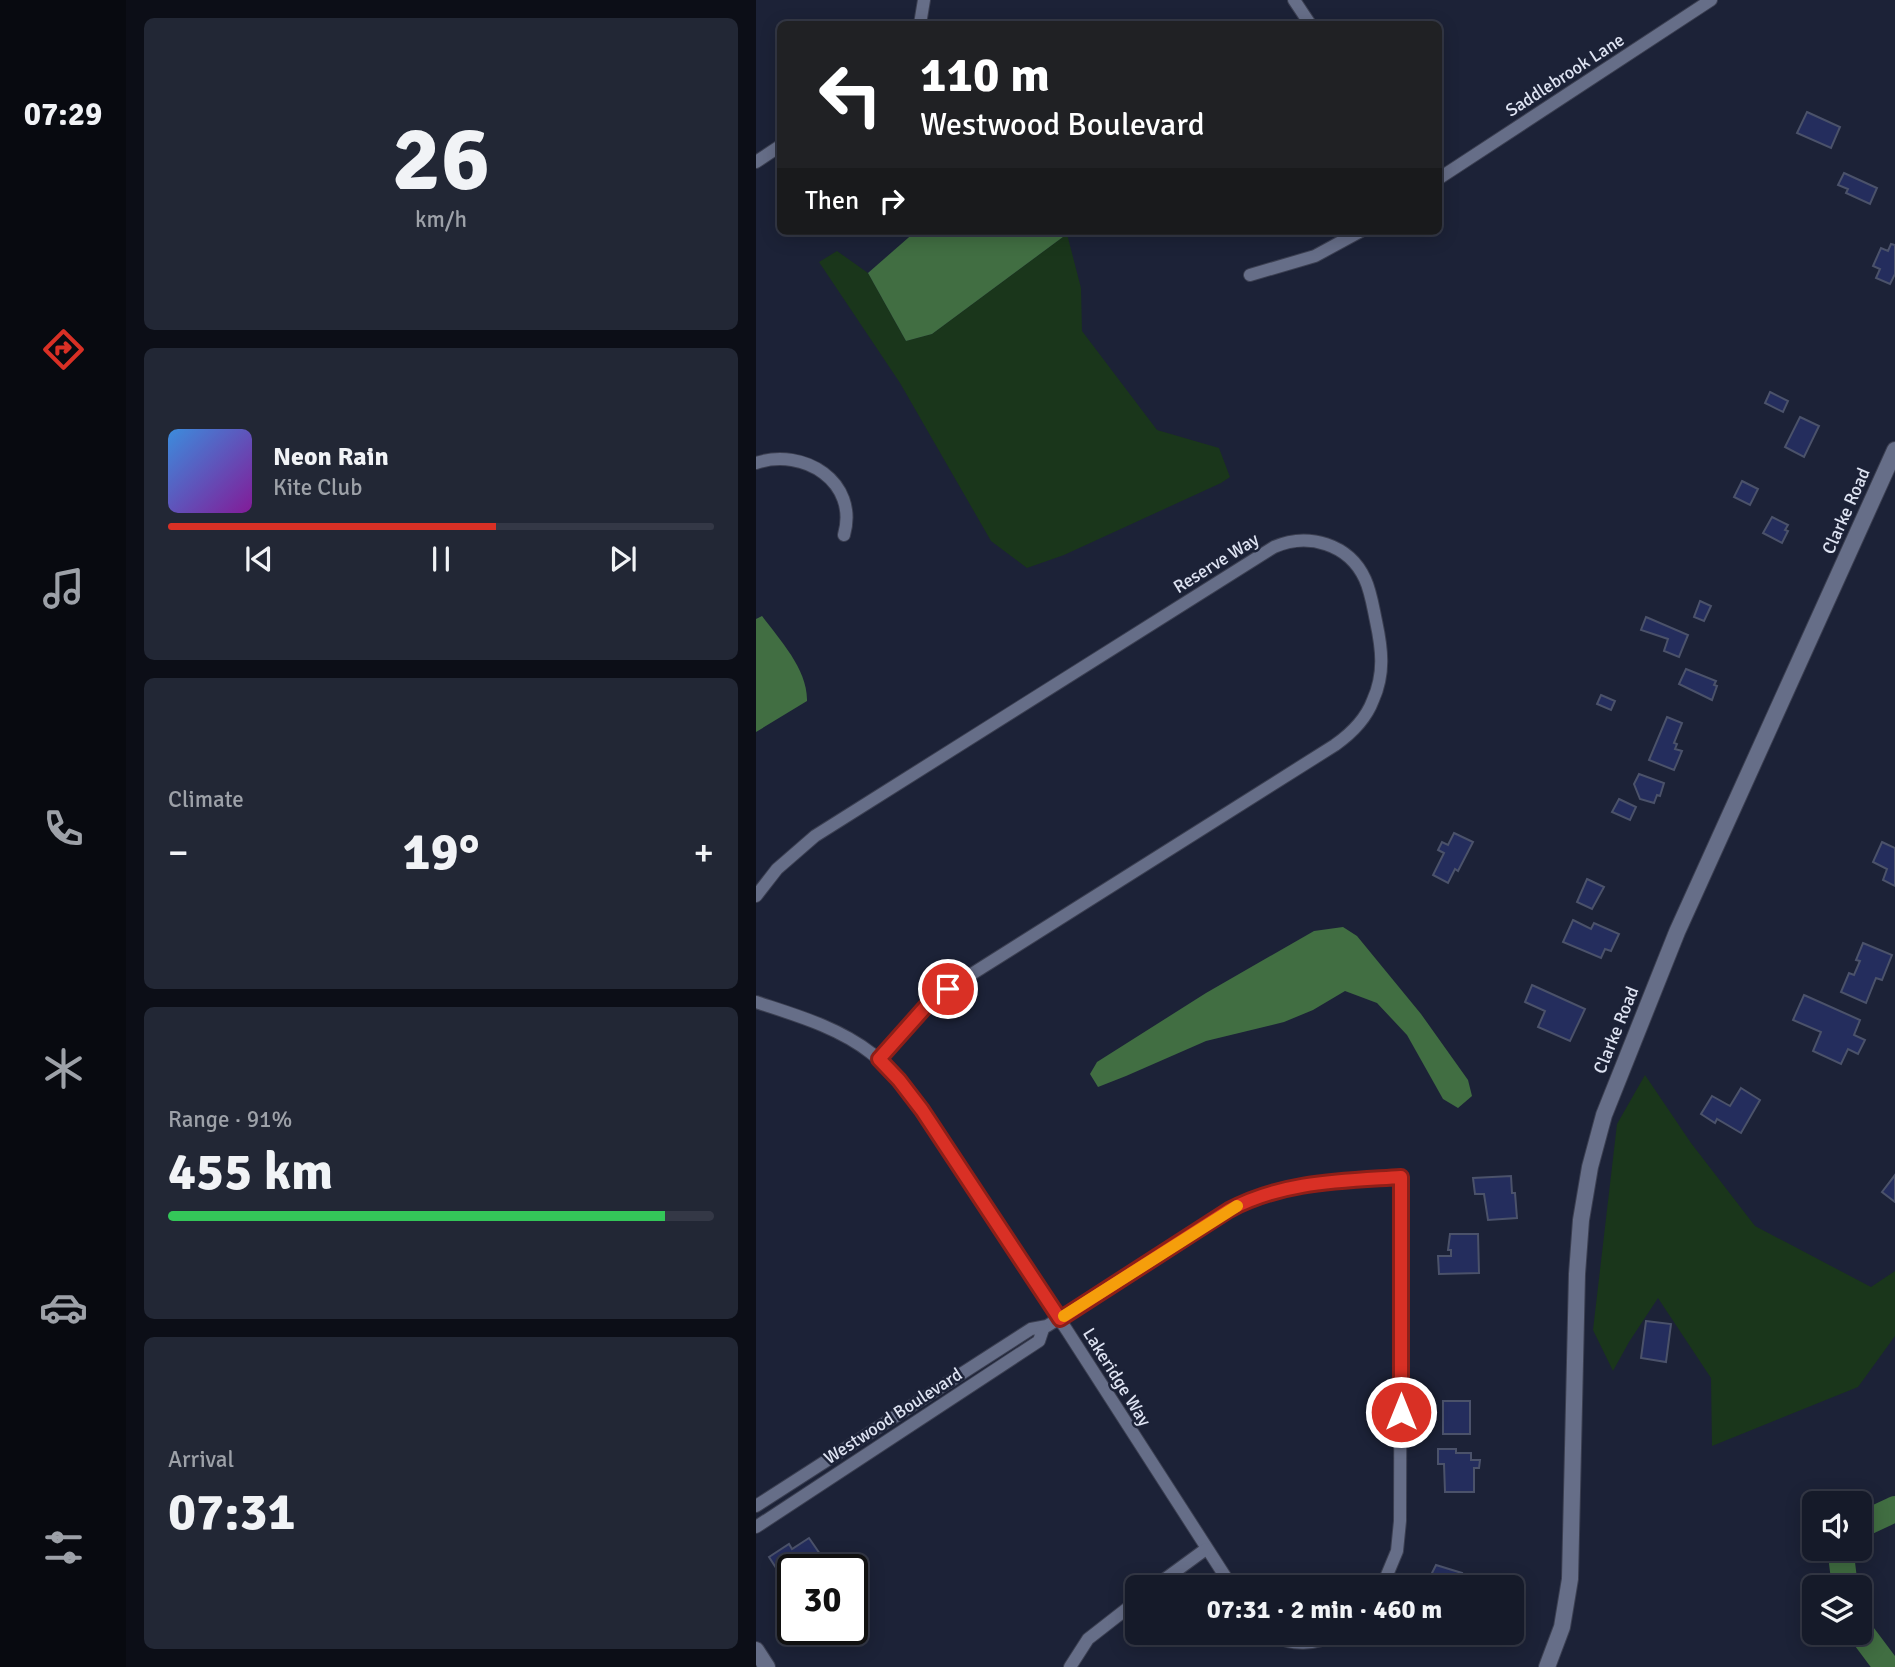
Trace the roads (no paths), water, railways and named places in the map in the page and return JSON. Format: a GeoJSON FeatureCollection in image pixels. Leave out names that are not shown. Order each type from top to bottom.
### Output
{"type":"FeatureCollection","features":[{"type":"Feature","properties":{"kind":"street"},"geometry":{"type":"LineString","coordinates":[[920,21],[924,0]]}},
{"type":"Feature","properties":{"kind":"street"},"geometry":{"type":"LineString","coordinates":[[1294,0],[1308,21]]}},
{"type":"Feature","properties":{"kind":"street","name":"Saddlebrook Lane"},"geometry":{"type":"LineString","coordinates":[[1442,176],[1711,0]]}},
{"type":"Feature","properties":{"kind":"street"},"geometry":{"type":"LineString","coordinates":[[756,162],[777,148]]}},
{"type":"Feature","properties":{"kind":"street"},"geometry":{"type":"LineString","coordinates":[[1250,275],[1315,256],[1354,235]]}},
{"type":"Feature","properties":{"kind":"street","name":"Clarke Road"},"geometry":{"type":"LineString","coordinates":[[1547,1667],[1562,1627],[1570,1579],[1577,1274],[1581,1220],[1590,1167],[1604,1115],[1677,932],[1895,450]]}},
{"type":"Feature","properties":{"kind":"street"},"geometry":{"type":"LineString","coordinates":[[756,463],[767,459],[786,458],[814,466],[827,476],[839,491],[847,509],[844,536]]}},
{"type":"Feature","properties":{"kind":"street","name":"Reserve Way"},"geometry":{"type":"LineString","coordinates":[[756,896],[777,869],[814,836],[1268,551],[1290,542],[1312,541],[1341,550],[1354,562],[1370,592],[1382,661],[1376,695],[1359,725],[1335,745],[948,989],[928,1004],[879,1059]]}},
{"type":"Feature","properties":{"kind":"street","name":"Lakeridge Way"},"geometry":{"type":"LineString","coordinates":[[756,1002],[823,1026],[859,1044],[879,1059],[899,1080],[922,1110],[1060,1319],[1224,1575]]}},
{"type":"Feature","properties":{"kind":"street","name":"Westwood Boulevard"},"geometry":{"type":"LineString","coordinates":[[756,1506],[1031,1329],[1043,1329],[1060,1319],[1229,1210],[1272,1191],[1304,1185],[1401,1177],[1400,1521],[1397,1551],[1387,1575]]}},
{"type":"Feature","properties":{"kind":"street","name":"Westwood Boulevard"},"geometry":{"type":"LineString","coordinates":[[756,1527],[1039,1341],[1043,1329]]}},
{"type":"Feature","properties":{"kind":"street"},"geometry":{"type":"LineString","coordinates":[[1170,1575],[1206,1549]]}},
{"type":"Feature","properties":{"kind":"street"},"geometry":{"type":"LineString","coordinates":[[1070,1667],[1088,1639],[1125,1610]]}},
{"type":"Feature","properties":{"kind":"street"},"geometry":{"type":"LineString","coordinates":[[756,1650],[767,1667]]}},
{"type":"Feature","properties":{"kind":"waterway"},"geometry":{"type":"LineString","coordinates":[[1872,1520],[1895,1509]]}},
{"type":"Feature","properties":{"kind":"waterway"},"geometry":{"type":"LineString","coordinates":[[1842,1561],[1844,1575]]}},
{"type":"Feature","properties":{"kind":"waterway"},"geometry":{"type":"LineString","coordinates":[[1870,1645],[1887,1667]]}}]}
